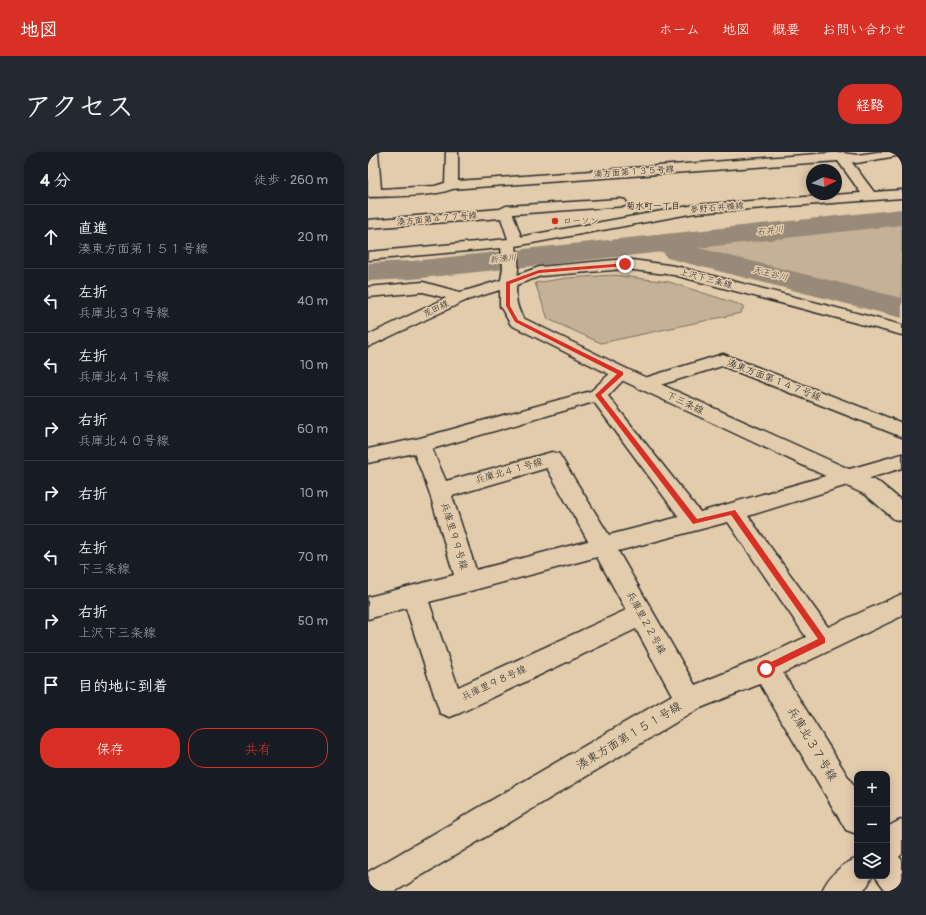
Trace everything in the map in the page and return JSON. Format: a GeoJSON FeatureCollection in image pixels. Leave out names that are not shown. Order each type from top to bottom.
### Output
{"type":"FeatureCollection","features":[{"type":"Feature","properties":{"kind":"street"},"geometry":{"type":"LineString","coordinates":[[372,152],[372,193]]}},
{"type":"Feature","properties":{"kind":"street"},"geometry":{"type":"LineString","coordinates":[[451,185],[452,152]]}},
{"type":"Feature","properties":{"kind":"street","name":"湊方面第１３５号線"},"geometry":{"type":"LineString","coordinates":[[372,193],[437,190],[451,185],[840,155],[857,159],[900,152]]}},
{"type":"Feature","properties":{"kind":"street"},"geometry":{"type":"LineString","coordinates":[[840,155],[870,196]]}},
{"type":"Feature","properties":{"kind":"street","name":"夢野石井橋線"},"geometry":{"type":"LineString","coordinates":[[368,256],[510,257],[695,209],[902,194]]}},
{"type":"Feature","properties":{"kind":"street","name":"湊方面第４７７号線"},"geometry":{"type":"LineString","coordinates":[[368,224],[506,213],[506,210],[620,203]]}},
{"type":"Feature","properties":{"kind":"street","name":"下三条線"},"geometry":{"type":"LineString","coordinates":[[506,213],[510,257],[508,306],[517,321],[621,374],[848,479],[873,489],[902,513]]}},
{"type":"Feature","properties":{"kind":"street","name":"荒田線"},"geometry":{"type":"LineString","coordinates":[[368,342],[461,297],[510,257]]}},
{"type":"Feature","properties":{"kind":"street","name":"上沢下三条線"},"geometry":{"type":"LineString","coordinates":[[510,257],[539,272],[625,264],[675,271],[902,330]]}},
{"type":"Feature","properties":{"kind":"street"},"geometry":{"type":"LineString","coordinates":[[368,292],[423,287],[461,297]]}},
{"type":"Feature","properties":{"kind":"street","name":"湊東方面第１４７号線"},"geometry":{"type":"LineString","coordinates":[[644,384],[723,360],[902,430]]}},
{"type":"Feature","properties":{"kind":"street"},"geometry":{"type":"LineString","coordinates":[[368,456],[420,445],[598,395],[621,374]]}},
{"type":"Feature","properties":{"kind":"street"},"geometry":{"type":"LineString","coordinates":[[598,395],[695,522]]}},
{"type":"Feature","properties":{"kind":"street"},"geometry":{"type":"LineString","coordinates":[[420,445],[440,491]]}},
{"type":"Feature","properties":{"kind":"street","name":"兵庫北４１号線"},"geometry":{"type":"LineString","coordinates":[[440,491],[552,459],[603,546]]}},
{"type":"Feature","properties":{"kind":"street"},"geometry":{"type":"LineString","coordinates":[[368,608],[733,512],[902,462]]}},
{"type":"Feature","properties":{"kind":"street","name":"兵庫里９９号線"},"geometry":{"type":"LineString","coordinates":[[440,491],[468,581]]}},
{"type":"Feature","properties":{"kind":"street"},"geometry":{"type":"LineString","coordinates":[[733,512],[823,640]]}},
{"type":"Feature","properties":{"kind":"street","name":"兵庫里２２号線"},"geometry":{"type":"LineString","coordinates":[[603,546],[689,700]]}},
{"type":"Feature","properties":{"kind":"street","name":"兵庫里９８号線"},"geometry":{"type":"LineString","coordinates":[[414,595],[450,704],[642,614]]}},
{"type":"Feature","properties":{"kind":"street","name":"湊東方面第１５１号線"},"geometry":{"type":"LineString","coordinates":[[368,890],[689,700],[766,669],[823,640],[902,605]]}},
{"type":"Feature","properties":{"kind":"street","name":"兵庫北３７号線"},"geometry":{"type":"LineString","coordinates":[[766,669],[854,814]]}},
{"type":"Feature","properties":{"kind":"street"},"geometry":{"type":"LineString","coordinates":[[890,844],[902,834]]}},
{"type":"Feature","properties":{"kind":"street"},"geometry":{"type":"LineString","coordinates":[[890,870],[902,886]]}},
{"type":"Feature","properties":{"kind":"street"},"geometry":{"type":"LineString","coordinates":[[838,891],[854,877]]}},
{"type":"Feature","properties":{"kind":"shaded area"},"geometry":{"type":"Polygon","coordinates":[[[902,221],[902,303],[673,248],[902,221]]]}},
{"type":"Feature","properties":{"kind":"shaded area"},"geometry":{"type":"Polygon","coordinates":[[[613,275],[669,282],[744,306],[741,313],[601,343],[548,319],[535,283],[567,278],[613,275]]]}},
{"type":"Feature","properties":{"kind":"waterway","name":"天王谷川"},"geometry":{"type":"LineString","coordinates":[[368,272],[412,270],[902,217]]}},
{"type":"Feature","properties":{"kind":"waterway","name":"天王谷川"},"geometry":{"type":"LineString","coordinates":[[678,252],[902,308]]}},
{"type":"Feature","properties":{"kind":"place","name":"ローソン"},"geometry":{"type":"Point","coordinates":[555,221]}},
{"type":"Feature","properties":{"kind":"district","name":"菊水町一丁目"},"geometry":{"type":"Point","coordinates":[653,206]}},
{"type":"Feature","properties":{"kind":"route"},"geometry":{"type":"LineString","coordinates":[[625,264],[539,272],[508,283],[508,306],[517,321],[621,374],[598,395],[695,522],[733,512],[823,640],[766,669]]}},
{"type":"Feature","properties":{"kind":"water label","name":"石井川"},"geometry":{"type":"Point","coordinates":[770,231]}},
{"type":"Feature","properties":{"kind":"water label","name":"新湊川"},"geometry":{"type":"Point","coordinates":[503,259]}}]}
